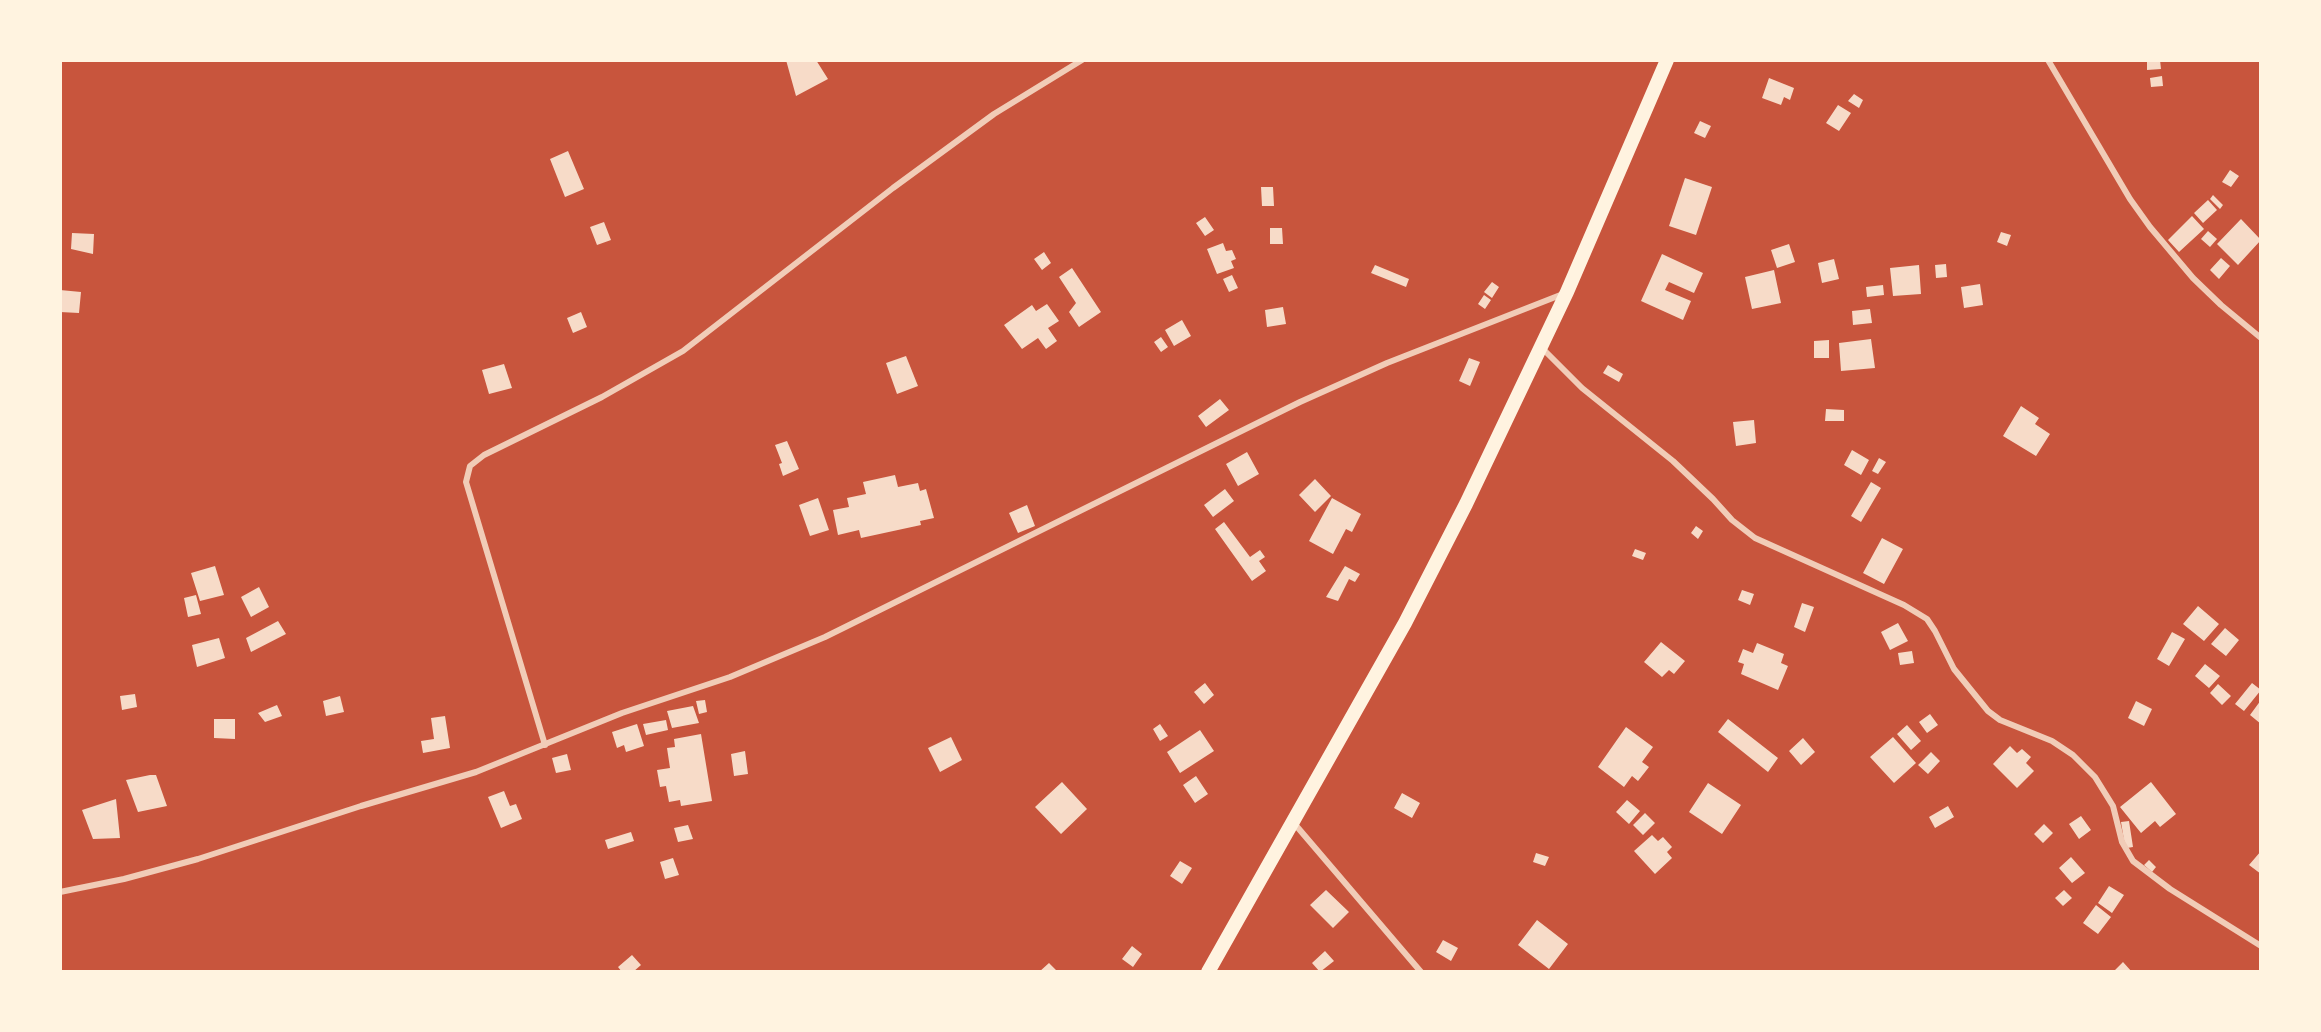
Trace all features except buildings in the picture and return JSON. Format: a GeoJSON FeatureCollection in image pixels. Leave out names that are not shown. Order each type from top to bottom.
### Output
{"type":"FeatureCollection","features":[{"type":"Feature","properties":{"kind":"main road"},"geometry":{"type":"LineString","coordinates":[[1208,972],[1410,614],[1475,486],[1567,292],[1667,60]]}},
{"type":"Feature","properties":{"kind":"street"},"geometry":{"type":"LineString","coordinates":[[545,745],[466,482],[470,466],[484,455],[602,397],[682,351],[966,134],[994,114],[1082,60]]}},
{"type":"Feature","properties":{"kind":"street"},"geometry":{"type":"LineString","coordinates":[[2048,60],[2130,199],[2150,227],[2193,279],[2261,338]]}},
{"type":"Feature","properties":{"kind":"street"},"geometry":{"type":"LineString","coordinates":[[60,892],[198,860],[361,806],[476,772],[622,713],[730,677],[825,637],[1300,402],[1387,363],[1567,292]]}},
{"type":"Feature","properties":{"kind":"street"},"geometry":{"type":"LineString","coordinates":[[1541,347],[1582,388],[1673,461],[1732,520],[1755,538],[1809,564],[1891,598],[1915,610],[1926,619],[1935,631],[1954,669],[1988,711],[2000,720],[2052,741],[2073,755],[2095,777],[2113,806],[2122,842],[2133,861],[2170,889],[2261,946]]}},
{"type":"Feature","properties":{"kind":"street"},"geometry":{"type":"LineString","coordinates":[[1293,822],[1421,972]]}}]}
